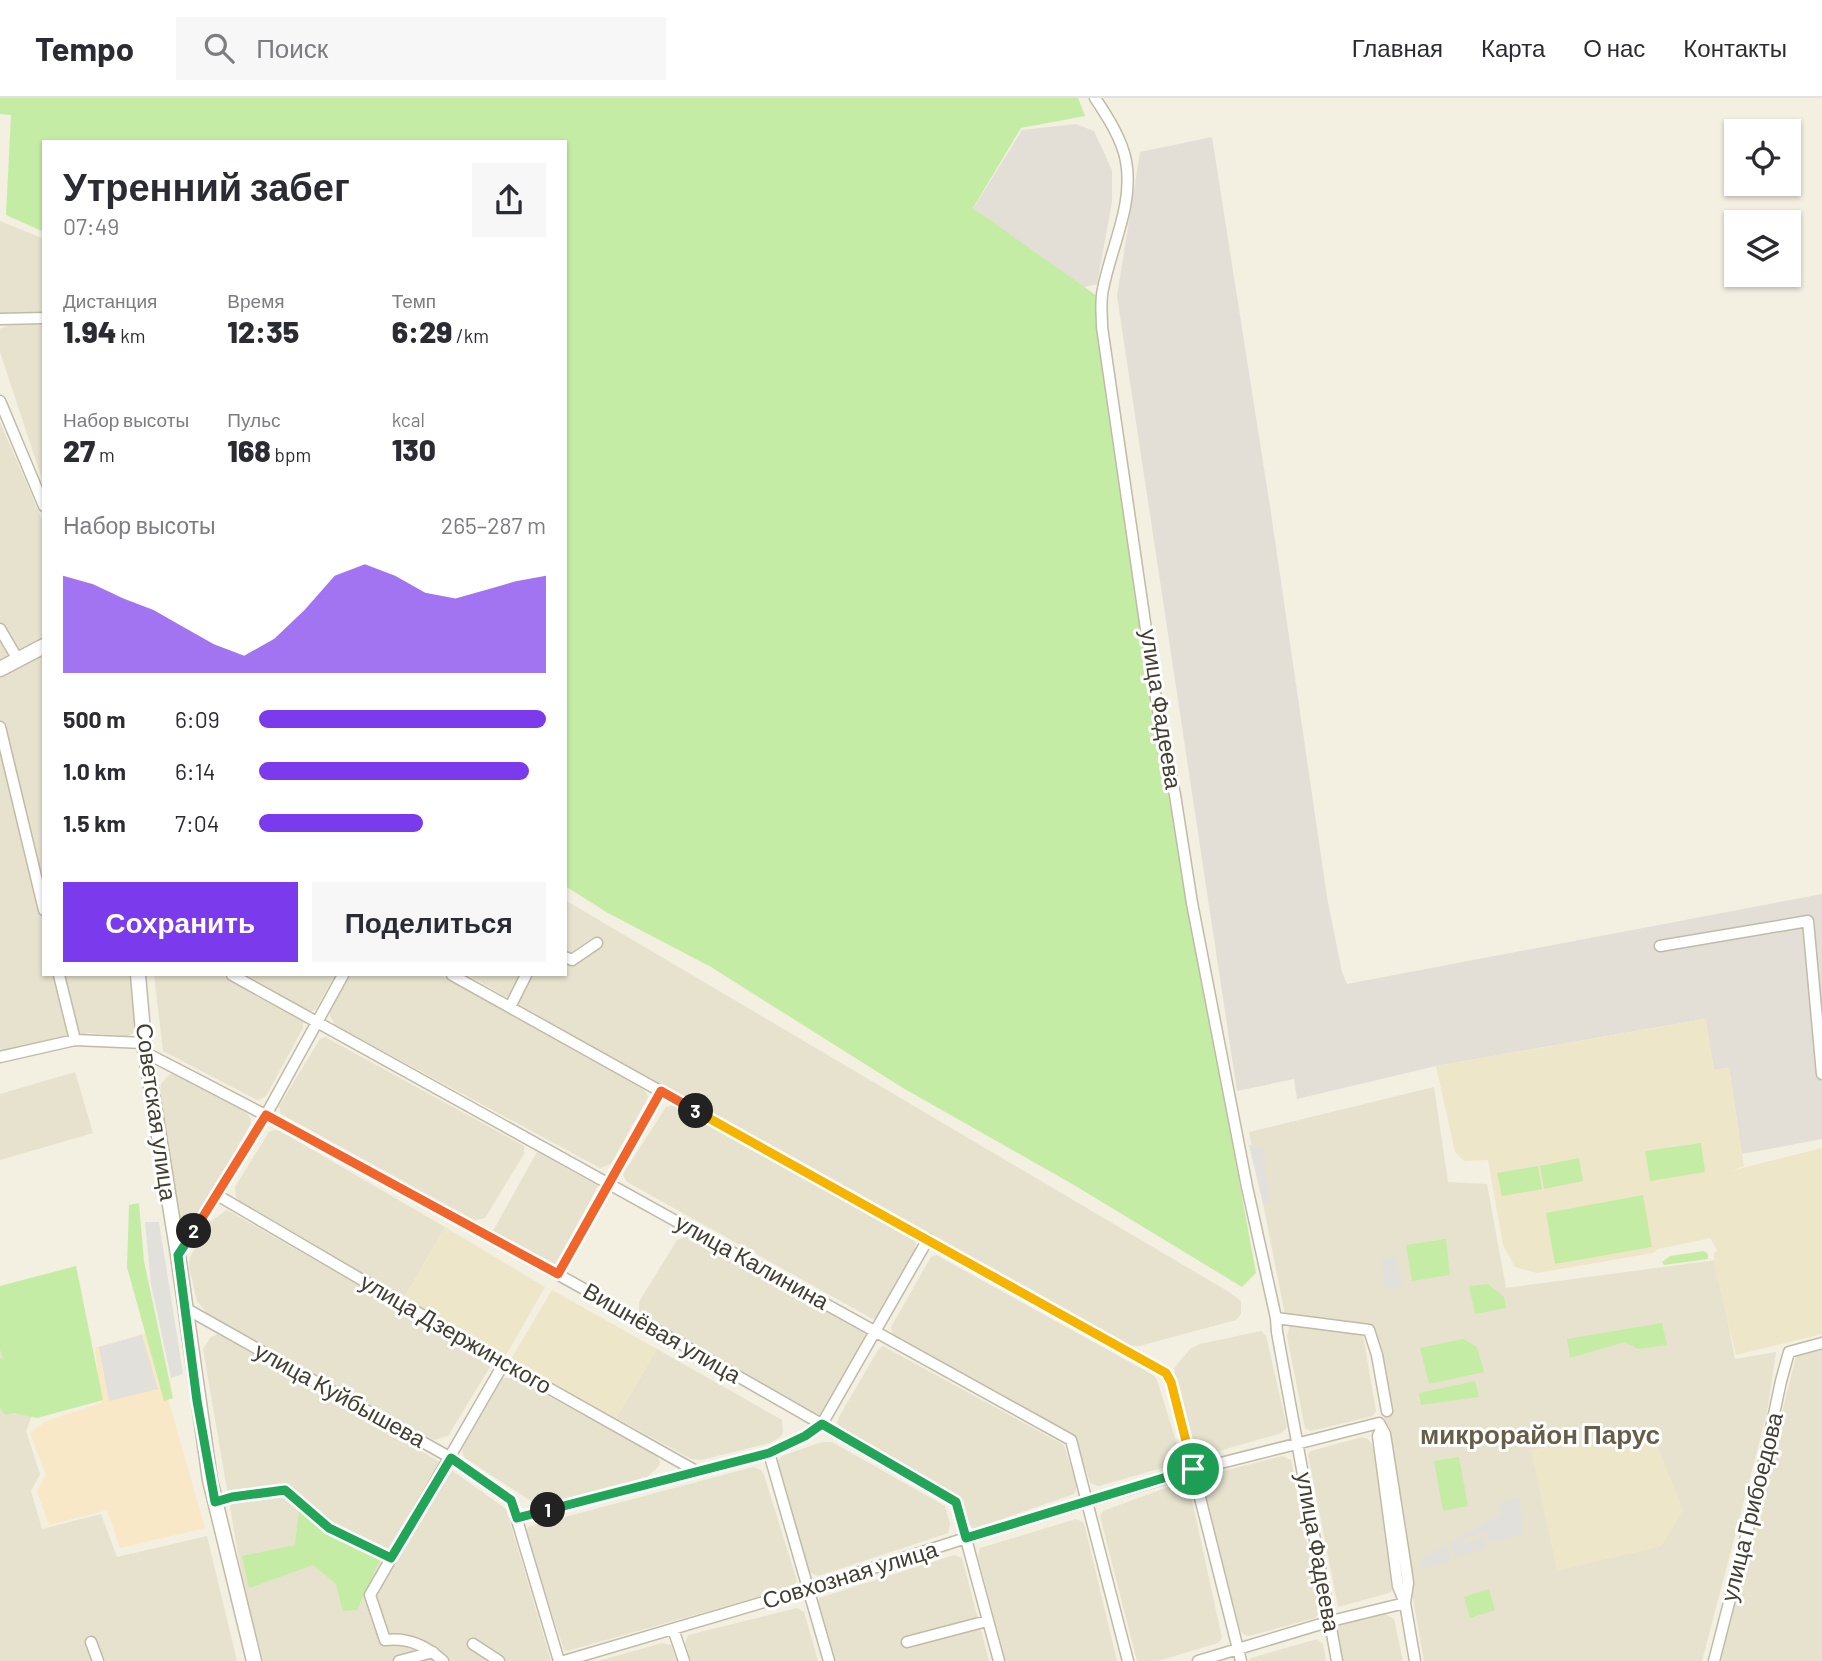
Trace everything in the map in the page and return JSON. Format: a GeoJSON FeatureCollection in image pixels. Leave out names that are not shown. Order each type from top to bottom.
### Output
{"type":"FeatureCollection","features":[{"type":"Feature","properties":{"kind":"street","name":"улица Фадеева"},"geometry":{"type":"LineString","coordinates":[[1097,101],[1115,132],[1126,159],[1128,185],[1118,239],[1103,289],[1102,327],[1157,705],[1239,1146],[1276,1318],[1337,1661]]}},
{"type":"Feature","properties":{"kind":"street"},"geometry":{"type":"LineString","coordinates":[[0,319],[42,318]]}},
{"type":"Feature","properties":{"kind":"street"},"geometry":{"type":"LineString","coordinates":[[0,401],[42,501]]}},
{"type":"Feature","properties":{"kind":"street"},"geometry":{"type":"LineString","coordinates":[[0,429],[12,426]]}},
{"type":"Feature","properties":{"kind":"street"},"geometry":{"type":"LineString","coordinates":[[0,629],[17,658]]}},
{"type":"Feature","properties":{"kind":"street"},"geometry":{"type":"LineString","coordinates":[[0,669],[42,647]]}},
{"type":"Feature","properties":{"kind":"street"},"geometry":{"type":"LineString","coordinates":[[0,727],[42,902]]}},
{"type":"Feature","properties":{"kind":"street"},"geometry":{"type":"LineString","coordinates":[[1660,946],[1808,921],[1822,1074]]}},
{"type":"Feature","properties":{"kind":"street"},"geometry":{"type":"LineString","coordinates":[[567,958],[572,960],[597,943]]}},
{"type":"Feature","properties":{"kind":"street"},"geometry":{"type":"LineString","coordinates":[[59,976],[75,1040]]}},
{"type":"Feature","properties":{"kind":"street","name":"Советская улица"},"geometry":{"type":"LineString","coordinates":[[138,976],[145,1048],[178,1255],[197,1401],[215,1502],[254,1661]]}},
{"type":"Feature","properties":{"kind":"street","name":"улица Калинина"},"geometry":{"type":"LineString","coordinates":[[234,976],[1071,1440],[1128,1661]]}},
{"type":"Feature","properties":{"kind":"street"},"geometry":{"type":"LineString","coordinates":[[178,1255],[266,1115],[341,976]]}},
{"type":"Feature","properties":{"kind":"street"},"geometry":{"type":"LineString","coordinates":[[454,976],[1166,1373],[1171,1382],[1241,1661]]}},
{"type":"Feature","properties":{"kind":"street"},"geometry":{"type":"LineString","coordinates":[[510,1007],[526,976]]}},
{"type":"Feature","properties":{"kind":"street"},"geometry":{"type":"LineString","coordinates":[[0,1057],[75,1040],[145,1048]]}},
{"type":"Feature","properties":{"kind":"street","name":"Вишнёвая улица"},"geometry":{"type":"LineString","coordinates":[[145,1048],[558,1274],[956,1502],[999,1661]]}},
{"type":"Feature","properties":{"kind":"street"},"geometry":{"type":"LineString","coordinates":[[558,1274],[661,1091]]}},
{"type":"Feature","properties":{"kind":"street","name":"улица Дзержинского"},"geometry":{"type":"LineString","coordinates":[[217,1195],[504,1363],[696,1471]]}},
{"type":"Feature","properties":{"kind":"street"},"geometry":{"type":"LineString","coordinates":[[517,1518],[769,1453],[805,1436],[822,1424],[928,1239]]}},
{"type":"Feature","properties":{"kind":"street","name":"улица Куйбышева"},"geometry":{"type":"LineString","coordinates":[[185,1308],[451,1458],[511,1500],[561,1661]]}},
{"type":"Feature","properties":{"kind":"street"},"geometry":{"type":"LineString","coordinates":[[1276,1318],[1369,1330],[1377,1355],[1387,1411]]}},
{"type":"Feature","properties":{"kind":"street","name":"улица Грибоедова"},"geometry":{"type":"LineString","coordinates":[[1714,1661],[1758,1490],[1789,1352],[1822,1343]]}},
{"type":"Feature","properties":{"kind":"street"},"geometry":{"type":"LineString","coordinates":[[443,1661],[428,1647],[409,1640],[384,1640],[370,1595],[504,1363]]}},
{"type":"Feature","properties":{"kind":"street","name":"Совхозная улица"},"geometry":{"type":"LineString","coordinates":[[561,1661],[808,1589],[1193,1469],[1380,1426],[1378,1436],[1394,1559],[1398,1586],[1405,1603]]}},
{"type":"Feature","properties":{"kind":"street"},"geometry":{"type":"LineString","coordinates":[[769,1453],[829,1661]]}},
{"type":"Feature","properties":{"kind":"street"},"geometry":{"type":"LineString","coordinates":[[215,1502],[285,1490],[329,1528],[391,1558]]}},
{"type":"Feature","properties":{"kind":"street"},"geometry":{"type":"LineString","coordinates":[[1198,1661],[1331,1621],[1405,1603],[1415,1661]]}},
{"type":"Feature","properties":{"kind":"street"},"geometry":{"type":"LineString","coordinates":[[907,1642],[987,1620]]}},
{"type":"Feature","properties":{"kind":"street"},"geometry":{"type":"LineString","coordinates":[[673,1629],[684,1661]]}},
{"type":"Feature","properties":{"kind":"street"},"geometry":{"type":"LineString","coordinates":[[91,1642],[98,1661]]}},
{"type":"Feature","properties":{"kind":"street"},"geometry":{"type":"LineString","coordinates":[[473,1644],[499,1661]]}},
{"type":"Feature","properties":{"kind":"street"},"geometry":{"type":"LineString","coordinates":[[399,1661],[433,1652]]}},
{"type":"Feature","properties":{"kind":"shaded area"},"geometry":{"type":"Polygon","coordinates":[[[1076,124],[1094,131],[1112,170],[1112,202],[1097,284],[1081,288],[971,212],[1022,130],[1076,124]]]}},
{"type":"Feature","properties":{"kind":"shaded area"},"geometry":{"type":"Polygon","coordinates":[[[1212,137],[1327,897],[1342,972],[1347,984],[1822,894],[1822,1139],[1742,1154],[1729,1068],[1714,1070],[1705,1019],[1436,1066],[1297,1099],[1294,1079],[1237,1091],[1117,296],[1140,152],[1212,137]]]}},
{"type":"Feature","properties":{"kind":"shaded area"},"geometry":{"type":"Polygon","coordinates":[[[0,221],[42,238],[42,312],[0,313],[0,221]]]}},
{"type":"Feature","properties":{"kind":"shaded area"},"geometry":{"type":"Polygon","coordinates":[[[42,324],[42,479],[0,352],[0,329],[8,325],[42,324]]]}},
{"type":"Feature","properties":{"kind":"shaded area"},"geometry":{"type":"Polygon","coordinates":[[[0,422],[42,519],[42,640],[0,665],[0,422]]]}},
{"type":"Feature","properties":{"kind":"shaded area"},"geometry":{"type":"Polygon","coordinates":[[[42,655],[42,976],[129,976],[136,1032],[128,1036],[89,1033],[0,1052],[0,678],[42,655]]]}},
{"type":"Feature","properties":{"kind":"shaded area"},"geometry":{"type":"Polygon","coordinates":[[[567,901],[1229,1292],[1241,1301],[1241,1314],[1236,1320],[1139,1346],[1122,1345],[470,976],[567,976],[567,901]]]}},
{"type":"Feature","properties":{"kind":"shaded area"},"geometry":{"type":"Polygon","coordinates":[[[154,976],[224,976],[303,1021],[303,1028],[266,1096],[259,1100],[163,1051],[154,976]]]}},
{"type":"Feature","properties":{"kind":"shaded area"},"geometry":{"type":"Polygon","coordinates":[[[249,976],[334,976],[316,1009],[308,1011],[249,976]]]}},
{"type":"Feature","properties":{"kind":"shaded area"},"geometry":{"type":"Polygon","coordinates":[[[349,976],[443,976],[643,1088],[648,1097],[611,1164],[600,1168],[335,1025],[330,1011],[349,976]]]}},
{"type":"Feature","properties":{"kind":"shaded area"},"geometry":{"type":"Polygon","coordinates":[[[1706,1019],[1714,1070],[1729,1068],[1744,1166],[1731,1171],[1822,1148],[1822,1334],[1736,1355],[1714,1264],[1717,1250],[1710,1238],[1658,1249],[1653,1253],[1537,1273],[1515,1267],[1503,1245],[1488,1160],[1464,1161],[1455,1152],[1436,1066],[1706,1019]]]}},
{"type":"Feature","properties":{"kind":"shaded area"},"geometry":{"type":"Polygon","coordinates":[[[325,1037],[524,1146],[524,1154],[485,1218],[475,1220],[281,1114],[279,1106],[320,1039],[325,1037]]]}},
{"type":"Feature","properties":{"kind":"shaded area"},"geometry":{"type":"Polygon","coordinates":[[[75,1072],[93,1133],[0,1160],[0,1094],[75,1072]]]}},
{"type":"Feature","properties":{"kind":"shaded area"},"geometry":{"type":"Polygon","coordinates":[[[170,1074],[176,1074],[243,1108],[251,1119],[198,1216],[191,1224],[184,1224],[174,1213],[160,1093],[161,1084],[170,1074]]]}},
{"type":"Feature","properties":{"kind":"shaded area"},"geometry":{"type":"Polygon","coordinates":[[[1434,1087],[1448,1182],[1487,1184],[1506,1288],[1716,1260],[1735,1359],[1776,1352],[1767,1413],[1702,1661],[1424,1661],[1394,1490],[1371,1324],[1285,1315],[1249,1132],[1434,1087]]]}},
{"type":"Feature","properties":{"kind":"shaded area"},"geometry":{"type":"Polygon","coordinates":[[[673,1105],[914,1237],[915,1250],[876,1319],[627,1182],[623,1175],[625,1171],[666,1107],[673,1105]]]}},
{"type":"Feature","properties":{"kind":"shaded area"},"geometry":{"type":"Polygon","coordinates":[[[274,1130],[445,1227],[404,1298],[240,1202],[236,1197],[235,1187],[269,1132],[274,1130]]]}},
{"type":"Feature","properties":{"kind":"shaded area"},"geometry":{"type":"Polygon","coordinates":[[[1249,1145],[1263,1147],[1270,1201],[1263,1204],[1249,1145]]]}},
{"type":"Feature","properties":{"kind":"shaded area"},"geometry":{"type":"Polygon","coordinates":[[[537,1152],[598,1186],[555,1265],[493,1231],[537,1152]]]}},
{"type":"Feature","properties":{"kind":"shaded area"},"geometry":{"type":"Polygon","coordinates":[[[227,1210],[488,1359],[490,1367],[448,1436],[434,1440],[209,1316],[197,1301],[189,1267],[190,1257],[211,1221],[227,1210]]]}},
{"type":"Feature","properties":{"kind":"shaded area"},"geometry":{"type":"Polygon","coordinates":[[[145,1222],[159,1222],[183,1374],[171,1378],[151,1284],[145,1222]]]}},
{"type":"Feature","properties":{"kind":"shaded area"},"geometry":{"type":"Polygon","coordinates":[[[445,1227],[545,1287],[505,1357],[404,1298],[445,1227]]]}},
{"type":"Feature","properties":{"kind":"shaded area"},"geometry":{"type":"Polygon","coordinates":[[[688,1236],[864,1331],[865,1339],[819,1417],[639,1314],[639,1302],[677,1240],[688,1236]]]}},
{"type":"Feature","properties":{"kind":"shaded area"},"geometry":{"type":"Polygon","coordinates":[[[936,1255],[1153,1375],[1157,1380],[1181,1457],[1179,1463],[1095,1485],[1090,1482],[1073,1434],[893,1336],[891,1327],[931,1257],[936,1255]]]}},
{"type":"Feature","properties":{"kind":"shaded area"},"geometry":{"type":"Polygon","coordinates":[[[1397,1257],[1402,1287],[1385,1289],[1381,1259],[1397,1257]]]}},
{"type":"Feature","properties":{"kind":"shaded area"},"geometry":{"type":"Polygon","coordinates":[[[552,1290],[657,1349],[616,1418],[511,1359],[552,1290]]]}},
{"type":"Feature","properties":{"kind":"shaded area"},"geometry":{"type":"Polygon","coordinates":[[[0,1307],[35,1407],[26,1431],[40,1474],[31,1491],[42,1529],[101,1514],[117,1557],[207,1536],[237,1661],[0,1661],[0,1307]]]}},
{"type":"Feature","properties":{"kind":"shaded area"},"geometry":{"type":"Polygon","coordinates":[[[1294,1322],[1362,1329],[1376,1411],[1373,1416],[1311,1431],[1305,1428],[1287,1336],[1294,1322]]]}},
{"type":"Feature","properties":{"kind":"shaded area"},"geometry":{"type":"Polygon","coordinates":[[[1261,1331],[1266,1336],[1287,1427],[1282,1433],[1205,1455],[1198,1452],[1192,1446],[1173,1379],[1175,1367],[1190,1349],[1200,1344],[1261,1331]]]}},
{"type":"Feature","properties":{"kind":"shaded area"},"geometry":{"type":"Polygon","coordinates":[[[149,1332],[205,1528],[120,1548],[107,1510],[49,1525],[37,1491],[46,1475],[30,1433],[46,1421],[101,1403],[95,1348],[149,1332]]]}},
{"type":"Feature","properties":{"kind":"shaded area"},"geometry":{"type":"Polygon","coordinates":[[[218,1334],[440,1462],[506,1509],[551,1661],[263,1661],[244,1589],[203,1349],[211,1337],[218,1334]]]}},
{"type":"Feature","properties":{"kind":"shaded area"},"geometry":{"type":"Polygon","coordinates":[[[142,1335],[158,1389],[109,1401],[99,1347],[142,1335]]]}},
{"type":"Feature","properties":{"kind":"shaded area"},"geometry":{"type":"Polygon","coordinates":[[[883,1346],[1064,1445],[1077,1487],[1074,1494],[973,1529],[968,1523],[960,1498],[840,1428],[837,1423],[839,1417],[878,1350],[883,1346]]]}},
{"type":"Feature","properties":{"kind":"shaded area"},"geometry":{"type":"Polygon","coordinates":[[[657,1349],[782,1420],[783,1433],[770,1443],[701,1460],[691,1459],[616,1418],[657,1349]]]}},
{"type":"Feature","properties":{"kind":"shaded area"},"geometry":{"type":"Polygon","coordinates":[[[1822,1349],[1822,1661],[1721,1661],[1796,1356],[1822,1349]]]}},
{"type":"Feature","properties":{"kind":"shaded area"},"geometry":{"type":"Polygon","coordinates":[[[503,1378],[515,1378],[656,1455],[660,1461],[659,1466],[647,1477],[549,1505],[531,1501],[465,1458],[462,1452],[503,1378]]]}},
{"type":"Feature","properties":{"kind":"shaded area"},"geometry":{"type":"Polygon","coordinates":[[[1650,1427],[1683,1510],[1662,1546],[1557,1571],[1531,1450],[1650,1427]]]}},
{"type":"Feature","properties":{"kind":"shaded area"},"geometry":{"type":"Polygon","coordinates":[[[1362,1437],[1373,1445],[1392,1590],[1338,1607],[1308,1455],[1311,1451],[1362,1437]]]}},
{"type":"Feature","properties":{"kind":"shaded area"},"geometry":{"type":"Polygon","coordinates":[[[822,1442],[832,1442],[945,1506],[950,1524],[948,1533],[818,1576],[809,1572],[777,1462],[782,1456],[822,1442]]]}},
{"type":"Feature","properties":{"kind":"shaded area"},"geometry":{"type":"Polygon","coordinates":[[[1282,1456],[1291,1460],[1320,1612],[1315,1618],[1249,1636],[1240,1630],[1201,1480],[1204,1476],[1282,1456]]]}},
{"type":"Feature","properties":{"kind":"shaded area"},"geometry":{"type":"Polygon","coordinates":[[[753,1467],[761,1470],[764,1475],[797,1581],[793,1587],[564,1650],[526,1535],[528,1527],[753,1467]]]}},
{"type":"Feature","properties":{"kind":"shaded area"},"geometry":{"type":"Polygon","coordinates":[[[1176,1484],[1186,1484],[1190,1491],[1222,1638],[1218,1643],[1158,1661],[1137,1661],[1100,1516],[1103,1511],[1176,1484]]]}},
{"type":"Feature","properties":{"kind":"shaded area"},"geometry":{"type":"Polygon","coordinates":[[[1519,1498],[1524,1534],[1489,1542],[1486,1533],[1463,1538],[1464,1543],[1484,1538],[1487,1549],[1454,1557],[1451,1544],[1447,1545],[1451,1562],[1421,1569],[1420,1560],[1500,1514],[1499,1502],[1519,1498]]]}},
{"type":"Feature","properties":{"kind":"shaded area"},"geometry":{"type":"Polygon","coordinates":[[[1076,1519],[1083,1522],[1085,1527],[1117,1661],[1006,1661],[978,1557],[980,1548],[1076,1519]]]}},
{"type":"Feature","properties":{"kind":"shaded area"},"geometry":{"type":"Polygon","coordinates":[[[954,1555],[962,1558],[989,1661],[834,1661],[819,1598],[954,1555]]]}},
{"type":"Feature","properties":{"kind":"shaded area"},"geometry":{"type":"Polygon","coordinates":[[[797,1608],[804,1612],[818,1661],[691,1661],[685,1645],[688,1635],[797,1608]]]}},
{"type":"Feature","properties":{"kind":"shaded area"},"geometry":{"type":"Polygon","coordinates":[[[1383,1613],[1394,1619],[1403,1661],[1341,1661],[1336,1626],[1383,1613]]]}},
{"type":"Feature","properties":{"kind":"shaded area"},"geometry":{"type":"Polygon","coordinates":[[[1317,1639],[1323,1644],[1326,1661],[1248,1661],[1251,1658],[1317,1639]]]}},
{"type":"Feature","properties":{"kind":"shaded area"},"geometry":{"type":"Polygon","coordinates":[[[662,1643],[671,1645],[677,1661],[598,1661],[662,1643]]]}},
{"type":"Feature","properties":{"kind":"green space"},"geometry":{"type":"Polygon","coordinates":[[[0,98],[1078,98],[1085,116],[1021,128],[973,208],[1097,296],[1149,690],[1256,1273],[1242,1287],[1074,1185],[903,1088],[711,967],[608,913],[567,887],[567,140],[42,140],[42,231],[6,215],[11,115],[0,114],[0,98]]]}},
{"type":"Feature","properties":{"kind":"green space"},"geometry":{"type":"Polygon","coordinates":[[[1701,1143],[1705,1172],[1650,1181],[1645,1151],[1701,1143]]]}},
{"type":"Feature","properties":{"kind":"green space"},"geometry":{"type":"Polygon","coordinates":[[[1579,1158],[1583,1181],[1544,1189],[1540,1166],[1579,1158]]]}},
{"type":"Feature","properties":{"kind":"green space"},"geometry":{"type":"Polygon","coordinates":[[[1538,1166],[1542,1189],[1502,1196],[1497,1173],[1538,1166]]]}},
{"type":"Feature","properties":{"kind":"green space"},"geometry":{"type":"Polygon","coordinates":[[[1643,1195],[1652,1247],[1555,1264],[1546,1213],[1643,1195]]]}},
{"type":"Feature","properties":{"kind":"green space"},"geometry":{"type":"Polygon","coordinates":[[[139,1203],[144,1261],[173,1398],[164,1401],[127,1267],[129,1205],[139,1203]]]}},
{"type":"Feature","properties":{"kind":"green space"},"geometry":{"type":"Polygon","coordinates":[[[1446,1239],[1450,1275],[1412,1281],[1406,1245],[1446,1239]]]}},
{"type":"Feature","properties":{"kind":"green space"},"geometry":{"type":"Polygon","coordinates":[[[1704,1251],[1708,1254],[1708,1259],[1664,1265],[1662,1262],[1670,1256],[1704,1251]]]}},
{"type":"Feature","properties":{"kind":"green space"},"geometry":{"type":"Polygon","coordinates":[[[76,1266],[103,1400],[37,1418],[14,1413],[5,1415],[0,1408],[0,1359],[3,1358],[0,1350],[0,1286],[76,1266]]]}},
{"type":"Feature","properties":{"kind":"green space"},"geometry":{"type":"Polygon","coordinates":[[[1488,1284],[1504,1297],[1506,1308],[1475,1314],[1469,1286],[1488,1284]]]}},
{"type":"Feature","properties":{"kind":"green space"},"geometry":{"type":"Polygon","coordinates":[[[1662,1323],[1667,1345],[1638,1349],[1625,1342],[1570,1358],[1567,1339],[1662,1323]]]}},
{"type":"Feature","properties":{"kind":"green space"},"geometry":{"type":"Polygon","coordinates":[[[1463,1339],[1477,1347],[1484,1372],[1429,1384],[1420,1348],[1463,1339]]]}},
{"type":"Feature","properties":{"kind":"green space"},"geometry":{"type":"Polygon","coordinates":[[[1475,1381],[1479,1397],[1421,1405],[1419,1393],[1475,1381]]]}},
{"type":"Feature","properties":{"kind":"green space"},"geometry":{"type":"Polygon","coordinates":[[[1459,1457],[1468,1506],[1443,1511],[1434,1461],[1459,1457]]]}},
{"type":"Feature","properties":{"kind":"green space"},"geometry":{"type":"Polygon","coordinates":[[[299,1509],[331,1534],[380,1560],[357,1610],[343,1611],[336,1584],[313,1565],[249,1588],[242,1556],[295,1545],[299,1509]]]}},
{"type":"Feature","properties":{"kind":"green space"},"geometry":{"type":"Polygon","coordinates":[[[1489,1589],[1495,1610],[1470,1618],[1464,1597],[1489,1589]]]}},
{"type":"Feature","properties":{"kind":"district","name":"микрорайон Парус"},"geometry":{"type":"Point","coordinates":[1540,1435]}},
{"type":"Feature","properties":{"kind":"route"},"geometry":{"type":"LineString","coordinates":[[661,1091],[1166,1373],[1171,1382],[1193,1469],[966,1538],[956,1502],[822,1424],[805,1436],[769,1453],[517,1518],[511,1500],[451,1458],[391,1558],[329,1528],[285,1490],[215,1502],[197,1401],[178,1255],[266,1115],[558,1274],[661,1091]]}}]}
